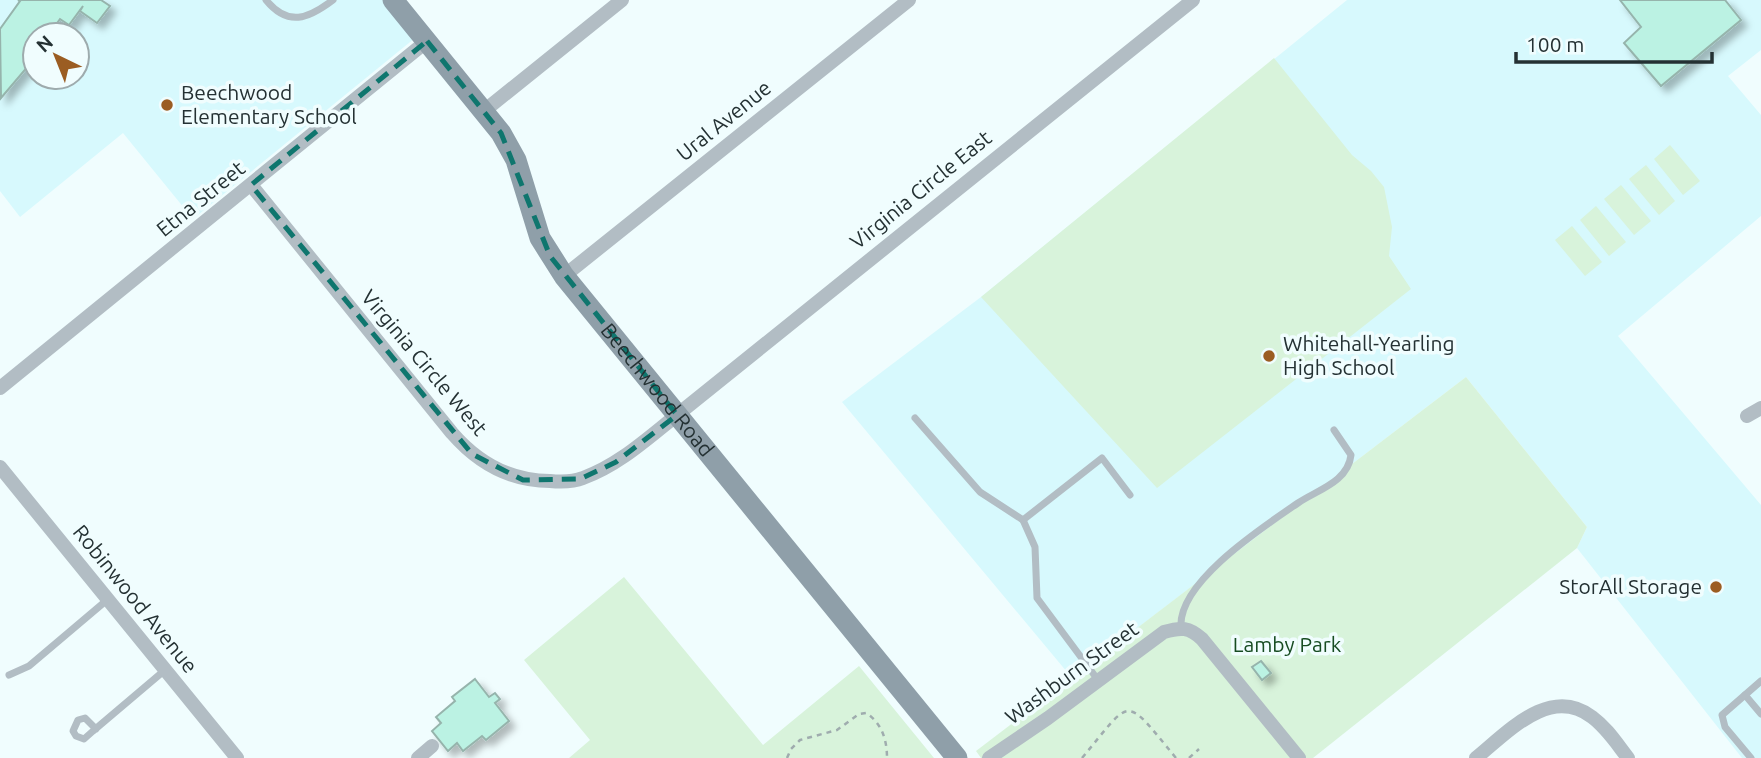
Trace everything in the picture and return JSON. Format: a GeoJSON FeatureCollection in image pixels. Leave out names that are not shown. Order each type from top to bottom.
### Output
{"type":"FeatureCollection","features":[{"type":"Feature","properties":{"kind":"street","name":"Beechwood Road"},"geometry":{"type":"LineString","coordinates":[[393,0],[484,111],[516,160],[540,238],[564,275],[957,758]]}},
{"type":"Feature","properties":{"kind":"street"},"geometry":{"type":"LineString","coordinates":[[484,111],[622,0]]}},
{"type":"Feature","properties":{"kind":"street","name":"Ural Avenue"},"geometry":{"type":"LineString","coordinates":[[564,275],[909,0]]}},
{"type":"Feature","properties":{"kind":"street","name":"Virginia Circle East"},"geometry":{"type":"LineString","coordinates":[[677,415],[1193,0]]}},
{"type":"Feature","properties":{"kind":"street","name":"Etna Street"},"geometry":{"type":"LineString","coordinates":[[0,388],[427,41]]}},
{"type":"Feature","properties":{"kind":"street","name":"Virginia Circle West"},"geometry":{"type":"LineString","coordinates":[[251,185],[452,433],[482,462],[523,480],[561,482],[580,479],[616,462],[677,415]]}},
{"type":"Feature","properties":{"kind":"street"},"geometry":{"type":"LineString","coordinates":[[1746,416],[1761,408]]}},
{"type":"Feature","properties":{"kind":"street","name":"Robinwood Avenue"},"geometry":{"type":"LineString","coordinates":[[0,467],[237,758]]}},
{"type":"Feature","properties":{"kind":"street"},"geometry":{"type":"LineString","coordinates":[[1181,627],[1193,631],[1202,639],[1299,758]]}},
{"type":"Feature","properties":{"kind":"street","name":"Washburn Street"},"geometry":{"type":"LineString","coordinates":[[989,758],[1164,632],[1181,627]]}},
{"type":"Feature","properties":{"kind":"street"},"geometry":{"type":"LineString","coordinates":[[1476,758],[1528,716],[1553,706],[1566,705],[1580,709],[1601,725],[1628,758]]}},
{"type":"Feature","properties":{"kind":"street"},"geometry":{"type":"LineString","coordinates":[[418,758],[432,746]]}},
{"type":"Feature","properties":{"kind":"lane"},"geometry":{"type":"LineString","coordinates":[[266,0],[287,17],[300,18],[317,12],[333,0]]}},
{"type":"Feature","properties":{"kind":"lane"},"geometry":{"type":"LineString","coordinates":[[915,418],[980,492],[1023,520],[1035,547],[1037,598],[1098,681]]}},
{"type":"Feature","properties":{"kind":"lane"},"geometry":{"type":"LineString","coordinates":[[1181,627],[1180,614],[1186,600],[1206,575],[1269,524],[1344,473],[1351,455],[1335,430]]}},
{"type":"Feature","properties":{"kind":"lane"},"geometry":{"type":"LineString","coordinates":[[1023,520],[1102,458],[1130,495]]}},
{"type":"Feature","properties":{"kind":"lane"},"geometry":{"type":"LineString","coordinates":[[9,675],[29,666],[108,599]]}},
{"type":"Feature","properties":{"kind":"lane"},"geometry":{"type":"LineString","coordinates":[[96,729],[165,670]]}},
{"type":"Feature","properties":{"kind":"lane"},"geometry":{"type":"LineString","coordinates":[[1751,758],[1725,727],[1722,715],[1761,681]]}},
{"type":"Feature","properties":{"kind":"lane"},"geometry":{"type":"LineString","coordinates":[[1745,695],[1761,714]]}},
{"type":"Feature","properties":{"kind":"path"},"geometry":{"type":"LineString","coordinates":[[1082,758],[1114,718],[1132,709],[1141,715],[1176,758]]}},
{"type":"Feature","properties":{"kind":"path"},"geometry":{"type":"LineString","coordinates":[[787,758],[800,740],[837,730],[859,714],[866,713],[881,728],[887,758]]}},
{"type":"Feature","properties":{"kind":"path"},"geometry":{"type":"LineString","coordinates":[[1189,758],[1199,749]]}},
{"type":"Feature","properties":{"kind":"highlighted area"},"geometry":{"type":"Polygon","coordinates":[[[427,41],[501,133],[550,256],[677,415],[616,462],[580,479],[523,480],[472,454],[251,185],[427,41]]]}},
{"type":"Feature","properties":{"kind":"shaded area","name":"Beechwood Elementary School"},"geometry":{"type":"Polygon","coordinates":[[[0,0],[384,0],[415,38],[193,219],[123,133],[20,217],[0,191],[0,0]]]}},
{"type":"Feature","properties":{"kind":"shaded area","name":"Whitehall-Yearling High School"},"geometry":{"type":"Polygon","coordinates":[[[1347,0],[1761,0],[1761,50],[1728,76],[1761,115],[1761,216],[1618,336],[1761,505],[1761,758],[1742,758],[1577,548],[1587,527],[1466,377],[1072,678],[842,402],[981,297],[1347,0]]]}},
{"type":"Feature","properties":{"kind":"green space"},"geometry":{"type":"Polygon","coordinates":[[[1274,58],[1352,155],[1371,171],[1384,187],[1392,227],[1389,256],[1411,289],[1157,488],[981,297],[1274,58]]]}},
{"type":"Feature","properties":{"kind":"green space"},"geometry":{"type":"Polygon","coordinates":[[[1670,145],[1700,181],[1683,195],[1654,159],[1670,145]]]}},
{"type":"Feature","properties":{"kind":"green space"},"geometry":{"type":"Polygon","coordinates":[[[1646,165],[1675,201],[1659,215],[1629,179],[1646,165]]]}},
{"type":"Feature","properties":{"kind":"green space"},"geometry":{"type":"Polygon","coordinates":[[[1621,185],[1651,221],[1634,235],[1604,199],[1621,185]]]}},
{"type":"Feature","properties":{"kind":"green space"},"geometry":{"type":"Polygon","coordinates":[[[1596,206],[1626,242],[1609,256],[1580,220],[1596,206]]]}},
{"type":"Feature","properties":{"kind":"green space"},"geometry":{"type":"Polygon","coordinates":[[[1572,226],[1602,262],[1585,276],[1555,240],[1572,226]]]}},
{"type":"Feature","properties":{"kind":"green space","name":"Lamby Park"},"geometry":{"type":"Polygon","coordinates":[[[1466,377],[1587,527],[1577,548],[1313,758],[981,758],[976,751],[1466,377]]]}},
{"type":"Feature","properties":{"kind":"green space"},"geometry":{"type":"Polygon","coordinates":[[[624,577],[763,745],[859,666],[934,758],[569,758],[590,740],[524,660],[624,577]]]}},
{"type":"Feature","properties":{"kind":"building"},"geometry":{"type":"Polygon","coordinates":[[[18,0],[101,0],[110,6],[97,23],[80,11],[83,6],[72,21],[21,21],[21,74],[1,98],[0,29],[20,1],[18,0]]]}},
{"type":"Feature","properties":{"kind":"building"},"geometry":{"type":"Polygon","coordinates":[[[1620,0],[1725,0],[1741,20],[1661,86],[1624,43],[1641,27],[1620,0]]]}},
{"type":"Feature","properties":{"kind":"building"},"geometry":{"type":"Polygon","coordinates":[[[1261,661],[1271,673],[1262,680],[1252,667],[1261,661]]]}},
{"type":"Feature","properties":{"kind":"building"},"geometry":{"type":"Polygon","coordinates":[[[475,679],[489,697],[495,693],[500,699],[495,703],[509,721],[486,740],[482,736],[463,751],[457,743],[448,751],[432,731],[441,723],[436,717],[455,701],[452,697],[475,679]]]}},
{"type":"Feature","properties":{"kind":"place","name":"Beechwood Elementary School"},"geometry":{"type":"Point","coordinates":[167,105]}},
{"type":"Feature","properties":{"kind":"place","name":"Whitehall-Yearling High School"},"geometry":{"type":"Point","coordinates":[1269,356]}},
{"type":"Feature","properties":{"kind":"place","name":"StorAll Storage"},"geometry":{"type":"Point","coordinates":[1716,587]}}]}
